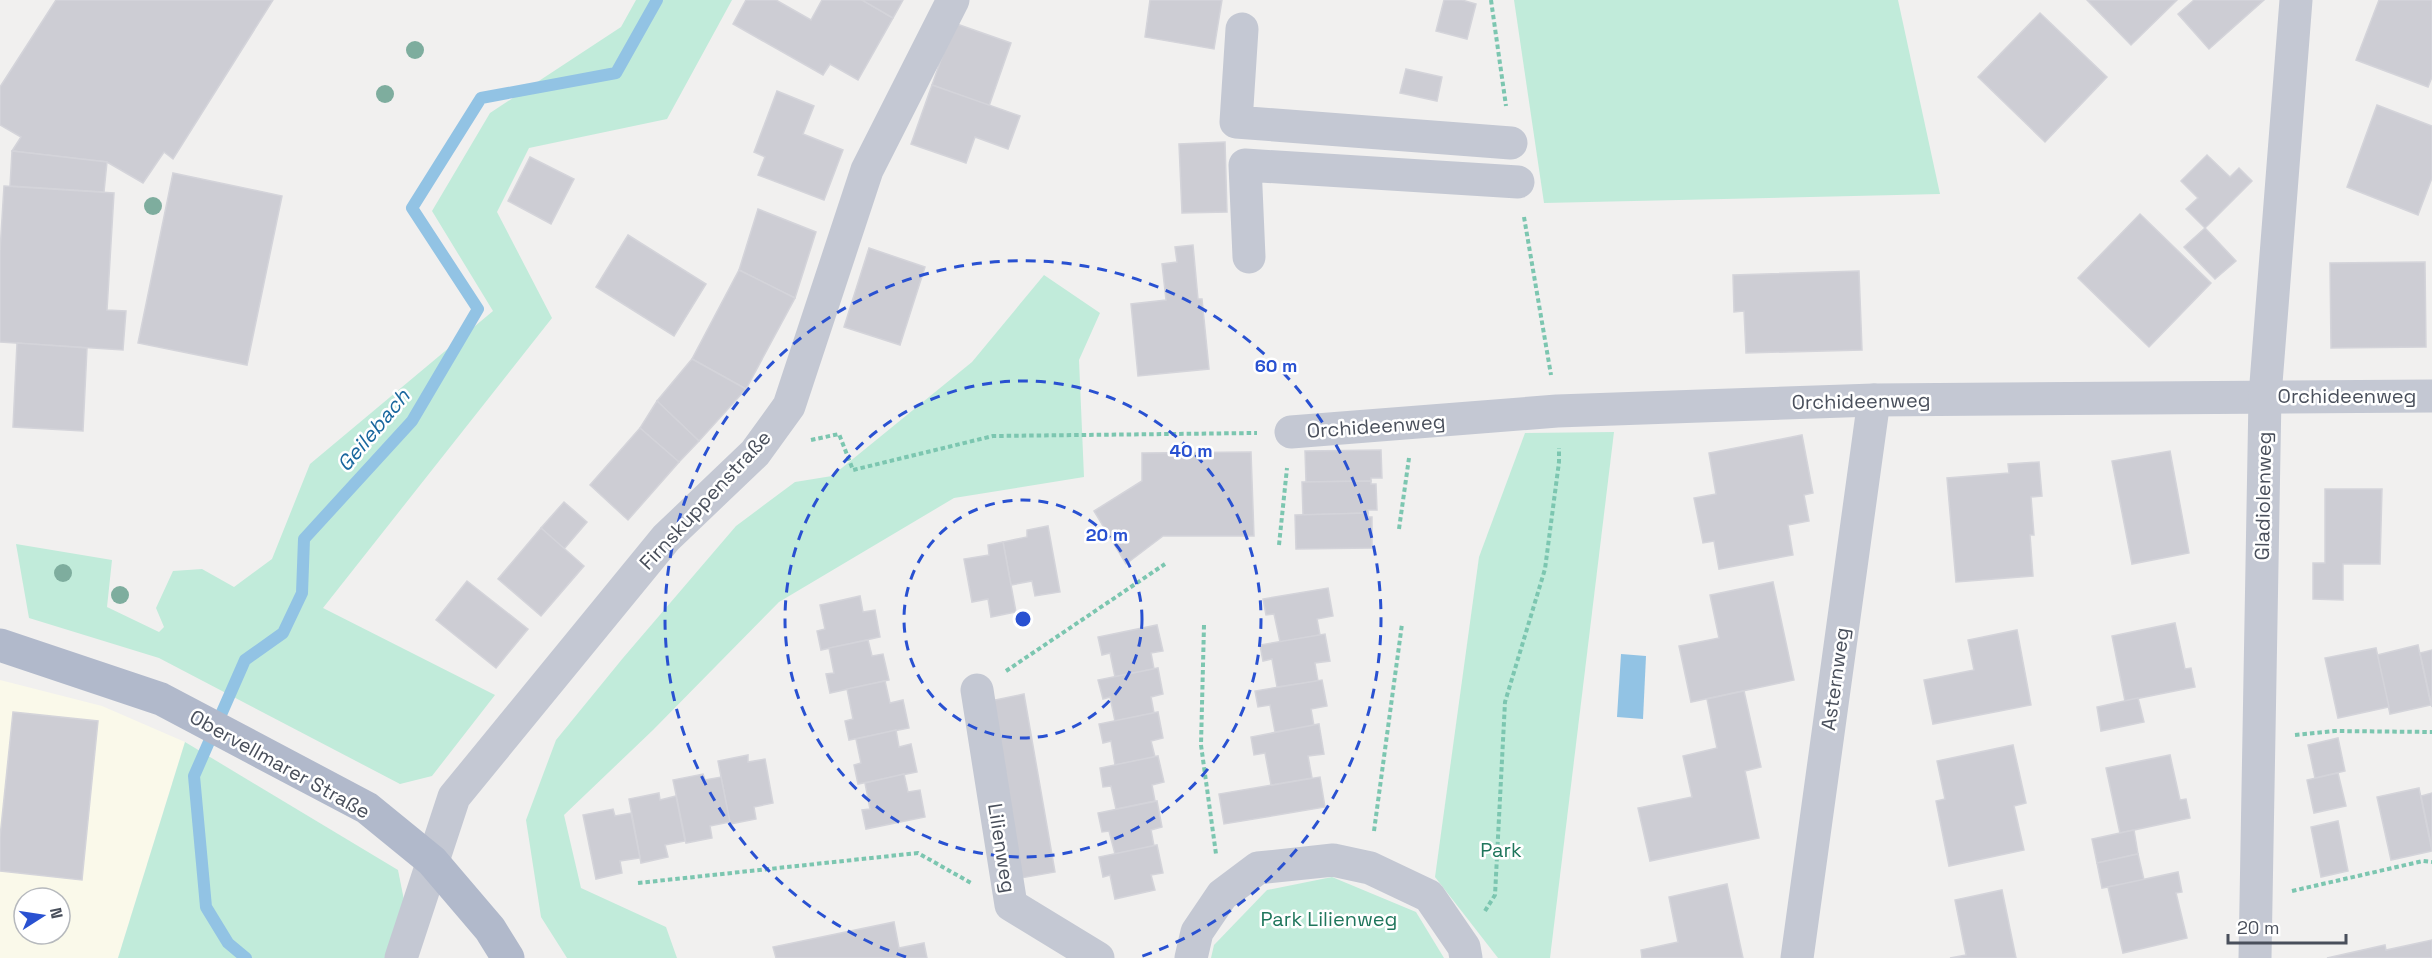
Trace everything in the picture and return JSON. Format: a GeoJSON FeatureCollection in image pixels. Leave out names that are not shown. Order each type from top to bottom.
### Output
{"type":"FeatureCollection","features":[{"type":"Feature","properties":{"kind":"main road","name":"Obervellmarer Straße"},"geometry":{"type":"LineString","coordinates":[[0,645],[161,699],[367,808],[432,861],[490,929],[508,958]]}},
{"type":"Feature","properties":{"kind":"street","name":"Firnskuppenstraße"},"geometry":{"type":"LineString","coordinates":[[401,958],[454,797],[666,538],[755,453],[789,406],[867,170],[952,0]]}},
{"type":"Feature","properties":{"kind":"street","name":"Gladiolenweg"},"geometry":{"type":"LineString","coordinates":[[2256,958],[2265,396],[2296,0]]}},
{"type":"Feature","properties":{"kind":"street"},"geometry":{"type":"LineString","coordinates":[[1242,29],[1236,122],[1511,143]]}},
{"type":"Feature","properties":{"kind":"street"},"geometry":{"type":"LineString","coordinates":[[1249,257],[1245,165],[1518,182]]}},
{"type":"Feature","properties":{"kind":"street","name":"Orchideenweg"},"geometry":{"type":"LineString","coordinates":[[1291,432],[1557,411],[1874,400],[2432,396]]}},
{"type":"Feature","properties":{"kind":"street","name":"Asternweg"},"geometry":{"type":"LineString","coordinates":[[1797,958],[1874,400]]}},
{"type":"Feature","properties":{"kind":"street","name":"Lilienweg"},"geometry":{"type":"LineString","coordinates":[[977,690],[1011,905],[1098,958]]}},
{"type":"Feature","properties":{"kind":"street"},"geometry":{"type":"LineString","coordinates":[[1191,958],[1197,932],[1222,895],[1258,868],[1333,860],[1370,868],[1429,896],[1465,952]]}},
{"type":"Feature","properties":{"kind":"path"},"geometry":{"type":"LineString","coordinates":[[1465,952],[1495,895],[1505,702],[1545,569],[1559,462],[1557,411]]}},
{"type":"Feature","properties":{"kind":"path"},"geometry":{"type":"LineString","coordinates":[[1399,529],[1414,424]]}},
{"type":"Feature","properties":{"kind":"path"},"geometry":{"type":"LineString","coordinates":[[755,453],[839,434],[853,470],[993,436],[1291,432],[1279,545]]}},
{"type":"Feature","properties":{"kind":"path"},"geometry":{"type":"LineString","coordinates":[[977,690],[1165,564]]}},
{"type":"Feature","properties":{"kind":"path"},"geometry":{"type":"LineString","coordinates":[[1370,868],[1402,624]]}},
{"type":"Feature","properties":{"kind":"path"},"geometry":{"type":"LineString","coordinates":[[1204,625],[1201,745],[1222,895]]}},
{"type":"Feature","properties":{"kind":"path"},"geometry":{"type":"LineString","coordinates":[[2259,738],[2335,731],[2432,732]]}},
{"type":"Feature","properties":{"kind":"path"},"geometry":{"type":"LineString","coordinates":[[638,883],[918,853],[1011,905]]}},
{"type":"Feature","properties":{"kind":"path"},"geometry":{"type":"LineString","coordinates":[[2257,900],[2423,861],[2432,862]]}},
{"type":"Feature","properties":{"kind":"shaded area"},"geometry":{"type":"Polygon","coordinates":[[[0,680],[102,706],[185,742],[118,958],[0,958],[0,680]]]}},
{"type":"Feature","properties":{"kind":"green space"},"geometry":{"type":"Polygon","coordinates":[[[636,0],[732,0],[667,119],[529,148],[497,212],[552,318],[323,608],[495,695],[432,776],[400,784],[159,658],[29,618],[16,544],[112,560],[107,607],[159,632],[164,627],[156,608],[173,571],[202,569],[234,587],[272,559],[310,464],[493,311],[432,211],[490,113],[621,27],[636,0]]]}},
{"type":"Feature","properties":{"kind":"green space"},"geometry":{"type":"Polygon","coordinates":[[[1514,0],[1898,0],[1940,194],[1544,203],[1514,0]]]}},
{"type":"Feature","properties":{"kind":"green space"},"geometry":{"type":"Polygon","coordinates":[[[1044,275],[1100,313],[1079,360],[1084,477],[954,498],[779,602],[653,730],[564,815],[581,888],[666,927],[677,958],[567,958],[541,917],[526,820],[556,740],[736,526],[795,482],[832,476],[972,362],[1044,275]]]}},
{"type":"Feature","properties":{"kind":"green space","name":"Park"},"geometry":{"type":"Polygon","coordinates":[[[1614,432],[1550,958],[1498,958],[1435,877],[1479,557],[1525,433],[1614,432]]]}},
{"type":"Feature","properties":{"kind":"green space"},"geometry":{"type":"Polygon","coordinates":[[[185,742],[398,870],[404,900],[385,958],[118,958],[185,742]]]}},
{"type":"Feature","properties":{"kind":"green space","name":"Park Lilienweg"},"geometry":{"type":"Polygon","coordinates":[[[1332,877],[1416,912],[1444,958],[1211,958],[1214,945],[1267,890],[1332,877]]]}},
{"type":"Feature","properties":{"kind":"water"},"geometry":{"type":"Polygon","coordinates":[[[1621,654],[1646,656],[1643,719],[1617,717],[1621,654]]]}},
{"type":"Feature","properties":{"kind":"building"},"geometry":{"type":"Polygon","coordinates":[[[56,0],[273,0],[173,159],[164,152],[143,183],[107,162],[12,151],[21,137],[0,125],[0,87],[56,0]]]}},
{"type":"Feature","properties":{"kind":"building"},"geometry":{"type":"Polygon","coordinates":[[[746,0],[776,0],[811,20],[822,0],[862,0],[893,18],[858,80],[830,64],[823,75],[733,24],[746,0]]]}},
{"type":"Feature","properties":{"kind":"building"},"geometry":{"type":"Polygon","coordinates":[[[862,0],[903,0],[893,18],[862,0]]]}},
{"type":"Feature","properties":{"kind":"building"},"geometry":{"type":"Polygon","coordinates":[[[1150,0],[1222,0],[1214,49],[1145,37],[1150,0]]]}},
{"type":"Feature","properties":{"kind":"building"},"geometry":{"type":"Polygon","coordinates":[[[1444,0],[1462,0],[1476,4],[1467,39],[1436,31],[1444,0]]]}},
{"type":"Feature","properties":{"kind":"building"},"geometry":{"type":"Polygon","coordinates":[[[2087,0],[2177,0],[2131,45],[2087,0]]]}},
{"type":"Feature","properties":{"kind":"building"},"geometry":{"type":"Polygon","coordinates":[[[2194,0],[2264,0],[2209,49],[2178,14],[2194,0]]]}},
{"type":"Feature","properties":{"kind":"building"},"geometry":{"type":"Polygon","coordinates":[[[2379,0],[2432,0],[2432,77],[2428,87],[2356,60],[2379,0]]]}},
{"type":"Feature","properties":{"kind":"building"},"geometry":{"type":"Polygon","coordinates":[[[2040,13],[2107,77],[2045,142],[1978,77],[2040,13]]]}},
{"type":"Feature","properties":{"kind":"building"},"geometry":{"type":"Polygon","coordinates":[[[954,23],[1011,43],[989,106],[932,85],[954,23]]]}},
{"type":"Feature","properties":{"kind":"building"},"geometry":{"type":"Polygon","coordinates":[[[1406,69],[1442,77],[1437,101],[1400,93],[1406,69]]]}},
{"type":"Feature","properties":{"kind":"building"},"geometry":{"type":"Polygon","coordinates":[[[932,85],[1020,116],[1008,149],[975,137],[966,163],[911,144],[932,85]]]}},
{"type":"Feature","properties":{"kind":"building"},"geometry":{"type":"Polygon","coordinates":[[[777,91],[814,106],[803,134],[843,150],[824,200],[758,175],[765,157],[754,152],[777,91]]]}},
{"type":"Feature","properties":{"kind":"building"},"geometry":{"type":"Polygon","coordinates":[[[2377,105],[2432,126],[2432,178],[2418,215],[2347,187],[2377,105]]]}},
{"type":"Feature","properties":{"kind":"building"},"geometry":{"type":"Polygon","coordinates":[[[1225,142],[1227,212],[1182,213],[1179,144],[1225,142]]]}},
{"type":"Feature","properties":{"kind":"building"},"geometry":{"type":"Polygon","coordinates":[[[12,151],[107,162],[104,192],[10,186],[12,151]]]}},
{"type":"Feature","properties":{"kind":"building"},"geometry":{"type":"Polygon","coordinates":[[[2207,155],[2230,177],[2239,168],[2252,181],[2205,228],[2186,209],[2198,198],[2181,181],[2207,155]]]}},
{"type":"Feature","properties":{"kind":"building"},"geometry":{"type":"Polygon","coordinates":[[[530,157],[574,179],[551,224],[508,201],[530,157]]]}},
{"type":"Feature","properties":{"kind":"building"},"geometry":{"type":"Polygon","coordinates":[[[173,173],[282,196],[247,365],[138,343],[173,173]]]}},
{"type":"Feature","properties":{"kind":"building"},"geometry":{"type":"Polygon","coordinates":[[[4,186],[114,193],[107,310],[126,311],[123,350],[0,342],[0,251],[4,186]]]}},
{"type":"Feature","properties":{"kind":"building"},"geometry":{"type":"Polygon","coordinates":[[[758,209],[816,232],[795,298],[739,270],[758,209]]]}},
{"type":"Feature","properties":{"kind":"building"},"geometry":{"type":"Polygon","coordinates":[[[2140,214],[2211,283],[2149,347],[2078,278],[2140,214]]]}},
{"type":"Feature","properties":{"kind":"building"},"geometry":{"type":"Polygon","coordinates":[[[2205,228],[2236,261],[2215,279],[2184,247],[2205,228]]]}},
{"type":"Feature","properties":{"kind":"building"},"geometry":{"type":"Polygon","coordinates":[[[628,235],[706,284],[674,336],[596,287],[628,235]]]}},
{"type":"Feature","properties":{"kind":"building"},"geometry":{"type":"Polygon","coordinates":[[[1193,245],[1198,299],[1202,299],[1209,369],[1138,376],[1131,304],[1166,300],[1162,264],[1177,262],[1175,247],[1193,245]]]}},
{"type":"Feature","properties":{"kind":"building"},"geometry":{"type":"Polygon","coordinates":[[[869,248],[925,267],[900,345],[844,327],[869,248]]]}},
{"type":"Feature","properties":{"kind":"building"},"geometry":{"type":"Polygon","coordinates":[[[2425,262],[2426,347],[2331,348],[2330,263],[2425,262]]]}},
{"type":"Feature","properties":{"kind":"building"},"geometry":{"type":"Polygon","coordinates":[[[739,270],[795,298],[746,389],[692,359],[739,270]]]}},
{"type":"Feature","properties":{"kind":"building"},"geometry":{"type":"Polygon","coordinates":[[[1859,271],[1862,350],[1746,353],[1744,311],[1734,312],[1733,275],[1859,271]]]}},
{"type":"Feature","properties":{"kind":"building"},"geometry":{"type":"Polygon","coordinates":[[[17,343],[87,348],[83,431],[13,427],[17,343]]]}},
{"type":"Feature","properties":{"kind":"building"},"geometry":{"type":"Polygon","coordinates":[[[692,359],[746,389],[699,441],[657,401],[692,359]]]}},
{"type":"Feature","properties":{"kind":"building"},"geometry":{"type":"Polygon","coordinates":[[[657,401],[699,441],[679,462],[640,428],[657,401]]]}},
{"type":"Feature","properties":{"kind":"building"},"geometry":{"type":"Polygon","coordinates":[[[640,428],[679,462],[628,520],[590,485],[640,428]]]}},
{"type":"Feature","properties":{"kind":"building"},"geometry":{"type":"Polygon","coordinates":[[[1802,435],[1813,493],[1804,495],[1809,521],[1788,525],[1793,555],[1719,569],[1714,541],[1703,543],[1694,498],[1716,494],[1709,453],[1802,435]]]}},
{"type":"Feature","properties":{"kind":"building"},"geometry":{"type":"Polygon","coordinates":[[[1381,450],[1382,478],[1371,478],[1371,481],[1306,482],[1305,451],[1381,450]]]}},
{"type":"Feature","properties":{"kind":"building"},"geometry":{"type":"Polygon","coordinates":[[[2170,451],[2189,553],[2132,564],[2112,461],[2170,451]]]}},
{"type":"Feature","properties":{"kind":"building"},"geometry":{"type":"Polygon","coordinates":[[[1251,452],[1254,536],[1163,536],[1126,564],[1094,511],[1142,481],[1142,453],[1251,452]]]}},
{"type":"Feature","properties":{"kind":"building"},"geometry":{"type":"Polygon","coordinates":[[[2039,462],[2042,496],[2031,497],[2034,535],[2030,535],[2033,576],[1956,582],[1947,478],[2009,473],[2008,464],[2039,462]]]}},
{"type":"Feature","properties":{"kind":"building"},"geometry":{"type":"Polygon","coordinates":[[[1371,481],[1371,484],[1376,484],[1377,510],[1368,510],[1368,513],[1303,515],[1302,482],[1371,481]]]}},
{"type":"Feature","properties":{"kind":"building"},"geometry":{"type":"Polygon","coordinates":[[[2325,489],[2382,489],[2380,564],[2343,564],[2343,600],[2313,599],[2313,563],[2325,563],[2325,489]]]}},
{"type":"Feature","properties":{"kind":"building"},"geometry":{"type":"Polygon","coordinates":[[[564,502],[587,522],[564,549],[541,528],[564,502]]]}},
{"type":"Feature","properties":{"kind":"building"},"geometry":{"type":"Polygon","coordinates":[[[1368,513],[1368,517],[1372,517],[1372,548],[1296,549],[1295,515],[1368,513]]]}},
{"type":"Feature","properties":{"kind":"building"},"geometry":{"type":"Polygon","coordinates":[[[1048,526],[1060,592],[1035,596],[1032,581],[1011,585],[1003,542],[1027,537],[1027,530],[1048,526]]]}},
{"type":"Feature","properties":{"kind":"building"},"geometry":{"type":"Polygon","coordinates":[[[541,528],[584,566],[541,616],[498,579],[541,528]]]}},
{"type":"Feature","properties":{"kind":"building"},"geometry":{"type":"Polygon","coordinates":[[[1003,542],[1016,612],[991,617],[988,599],[972,602],[964,559],[989,555],[988,545],[1003,542]]]}},
{"type":"Feature","properties":{"kind":"building"},"geometry":{"type":"Polygon","coordinates":[[[467,581],[528,629],[496,668],[436,620],[467,581]]]}},
{"type":"Feature","properties":{"kind":"building"},"geometry":{"type":"Polygon","coordinates":[[[1773,582],[1794,680],[1691,702],[1679,646],[1719,638],[1710,595],[1773,582]]]}},
{"type":"Feature","properties":{"kind":"building"},"geometry":{"type":"Polygon","coordinates":[[[1328,588],[1333,616],[1317,619],[1320,635],[1280,642],[1274,614],[1266,615],[1263,599],[1328,588]]]}},
{"type":"Feature","properties":{"kind":"building"},"geometry":{"type":"Polygon","coordinates":[[[860,596],[863,612],[875,610],[880,637],[821,650],[817,631],[825,629],[820,605],[860,596]]]}},
{"type":"Feature","properties":{"kind":"building"},"geometry":{"type":"Polygon","coordinates":[[[2175,623],[2185,669],[2191,668],[2195,687],[2125,701],[2112,636],[2175,623]]]}},
{"type":"Feature","properties":{"kind":"building"},"geometry":{"type":"Polygon","coordinates":[[[1157,625],[1163,651],[1151,653],[1154,669],[1115,677],[1110,653],[1102,655],[1098,637],[1157,625]]]}},
{"type":"Feature","properties":{"kind":"building"},"geometry":{"type":"Polygon","coordinates":[[[2017,630],[2031,705],[1933,724],[1924,680],[1974,670],[1968,640],[2017,630]]]}},
{"type":"Feature","properties":{"kind":"building"},"geometry":{"type":"Polygon","coordinates":[[[1325,634],[1330,661],[1315,663],[1318,681],[1277,687],[1272,659],[1263,661],[1260,645],[1325,634]]]}},
{"type":"Feature","properties":{"kind":"building"},"geometry":{"type":"Polygon","coordinates":[[[868,640],[872,656],[883,654],[889,680],[830,693],[826,674],[834,673],[829,648],[868,640]]]}},
{"type":"Feature","properties":{"kind":"building"},"geometry":{"type":"Polygon","coordinates":[[[2418,645],[2431,705],[2390,714],[2377,655],[2418,645]]]}},
{"type":"Feature","properties":{"kind":"building"},"geometry":{"type":"Polygon","coordinates":[[[2376,648],[2389,707],[2338,718],[2325,658],[2376,648]]]}},
{"type":"Feature","properties":{"kind":"building"},"geometry":{"type":"Polygon","coordinates":[[[2432,650],[2432,707],[2420,653],[2432,650]]]}},
{"type":"Feature","properties":{"kind":"building"},"geometry":{"type":"Polygon","coordinates":[[[1158,668],[1163,694],[1151,697],[1154,713],[1115,721],[1110,697],[1103,699],[1098,680],[1158,668]]]}},
{"type":"Feature","properties":{"kind":"building"},"geometry":{"type":"Polygon","coordinates":[[[1322,680],[1327,706],[1311,709],[1314,726],[1275,732],[1270,705],[1258,707],[1255,691],[1322,680]]]}},
{"type":"Feature","properties":{"kind":"building"},"geometry":{"type":"Polygon","coordinates":[[[885,681],[890,703],[903,700],[909,728],[849,740],[845,721],[853,719],[847,689],[885,681]]]}},
{"type":"Feature","properties":{"kind":"building"},"geometry":{"type":"Polygon","coordinates":[[[1744,691],[1761,767],[1745,771],[1759,838],[1650,861],[1638,808],[1692,797],[1683,756],[1717,748],[1707,699],[1744,691]]]}},
{"type":"Feature","properties":{"kind":"building"},"geometry":{"type":"Polygon","coordinates":[[[1024,694],[1055,872],[1021,878],[990,701],[1024,694]]]}},
{"type":"Feature","properties":{"kind":"building"},"geometry":{"type":"Polygon","coordinates":[[[2138,698],[2144,722],[2101,731],[2097,707],[2138,698]]]}},
{"type":"Feature","properties":{"kind":"building"},"geometry":{"type":"Polygon","coordinates":[[[13,712],[98,721],[82,880],[0,871],[0,837],[13,712]]]}},
{"type":"Feature","properties":{"kind":"building"},"geometry":{"type":"Polygon","coordinates":[[[1158,712],[1163,738],[1151,741],[1155,757],[1115,765],[1111,741],[1103,743],[1099,724],[1158,712]]]}},
{"type":"Feature","properties":{"kind":"building"},"geometry":{"type":"Polygon","coordinates":[[[1319,724],[1324,754],[1308,756],[1312,778],[1271,785],[1265,753],[1254,755],[1251,737],[1319,724]]]}},
{"type":"Feature","properties":{"kind":"building"},"geometry":{"type":"Polygon","coordinates":[[[896,730],[899,747],[911,744],[917,772],[858,784],[854,765],[861,763],[856,739],[896,730]]]}},
{"type":"Feature","properties":{"kind":"building"},"geometry":{"type":"Polygon","coordinates":[[[2338,738],[2345,771],[2315,778],[2308,745],[2338,738]]]}},
{"type":"Feature","properties":{"kind":"building"},"geometry":{"type":"Polygon","coordinates":[[[2013,745],[2026,803],[2014,806],[2024,850],[1949,866],[1936,801],[1945,799],[1937,761],[2013,745]]]}},
{"type":"Feature","properties":{"kind":"building"},"geometry":{"type":"Polygon","coordinates":[[[748,755],[748,762],[765,759],[773,803],[754,807],[756,819],[730,824],[718,761],[748,755]]]}},
{"type":"Feature","properties":{"kind":"building"},"geometry":{"type":"Polygon","coordinates":[[[2170,755],[2180,800],[2186,799],[2190,818],[2120,833],[2106,768],[2170,755]]]}},
{"type":"Feature","properties":{"kind":"building"},"geometry":{"type":"Polygon","coordinates":[[[1158,756],[1164,782],[1152,785],[1155,801],[1116,809],[1111,786],[1103,787],[1100,768],[1158,756]]]}},
{"type":"Feature","properties":{"kind":"building"},"geometry":{"type":"Polygon","coordinates":[[[2338,773],[2346,806],[2314,813],[2307,780],[2338,773]]]}},
{"type":"Feature","properties":{"kind":"building"},"geometry":{"type":"Polygon","coordinates":[[[703,774],[705,780],[721,777],[730,822],[710,826],[712,838],[686,843],[673,780],[703,774]]]}},
{"type":"Feature","properties":{"kind":"building"},"geometry":{"type":"Polygon","coordinates":[[[904,774],[908,792],[920,790],[925,817],[866,829],[862,810],[870,809],[865,783],[904,774]]]}},
{"type":"Feature","properties":{"kind":"building"},"geometry":{"type":"Polygon","coordinates":[[[1320,777],[1325,807],[1224,824],[1219,794],[1320,777]]]}},
{"type":"Feature","properties":{"kind":"building"},"geometry":{"type":"Polygon","coordinates":[[[2419,788],[2432,851],[2391,860],[2377,797],[2419,788]]]}},
{"type":"Feature","properties":{"kind":"building"},"geometry":{"type":"Polygon","coordinates":[[[659,793],[660,800],[676,796],[685,841],[665,845],[668,857],[641,863],[629,799],[659,793]]]}},
{"type":"Feature","properties":{"kind":"building"},"geometry":{"type":"Polygon","coordinates":[[[2432,793],[2432,848],[2421,796],[2432,793]]]}},
{"type":"Feature","properties":{"kind":"building"},"geometry":{"type":"Polygon","coordinates":[[[1157,801],[1162,827],[1151,830],[1154,846],[1115,854],[1109,831],[1102,832],[1098,813],[1157,801]]]}},
{"type":"Feature","properties":{"kind":"building"},"geometry":{"type":"Polygon","coordinates":[[[613,809],[615,816],[631,813],[640,858],[620,861],[622,873],[596,879],[583,815],[613,809]]]}},
{"type":"Feature","properties":{"kind":"building"},"geometry":{"type":"Polygon","coordinates":[[[2338,821],[2348,871],[2321,877],[2311,827],[2338,821]]]}},
{"type":"Feature","properties":{"kind":"building"},"geometry":{"type":"Polygon","coordinates":[[[2134,830],[2138,854],[2097,863],[2092,839],[2134,830]]]}},
{"type":"Feature","properties":{"kind":"building"},"geometry":{"type":"Polygon","coordinates":[[[1157,845],[1163,873],[1151,875],[1155,890],[1115,899],[1110,875],[1103,877],[1099,857],[1157,845]]]}},
{"type":"Feature","properties":{"kind":"building"},"geometry":{"type":"Polygon","coordinates":[[[2138,854],[2144,880],[2102,888],[2097,863],[2138,854]]]}},
{"type":"Feature","properties":{"kind":"building"},"geometry":{"type":"Polygon","coordinates":[[[2178,872],[2182,892],[2176,893],[2187,938],[2123,953],[2108,887],[2178,872]]]}},
{"type":"Feature","properties":{"kind":"building"},"geometry":{"type":"Polygon","coordinates":[[[1727,884],[1743,958],[1642,958],[1641,950],[1678,942],[1669,897],[1727,884]]]}},
{"type":"Feature","properties":{"kind":"building"},"geometry":{"type":"Polygon","coordinates":[[[2002,890],[2016,958],[1950,958],[1966,955],[1955,900],[2002,890]]]}},
{"type":"Feature","properties":{"kind":"building"},"geometry":{"type":"Polygon","coordinates":[[[894,922],[899,948],[924,943],[927,958],[776,958],[773,947],[894,922]]]}},
{"type":"Feature","properties":{"kind":"building"},"geometry":{"type":"Polygon","coordinates":[[[2432,940],[2432,958],[2327,958],[2385,945],[2386,950],[2432,940]]]}},
{"type":"Feature","properties":{"kind":"waterway","name":"Geilebach"},"geometry":{"type":"LineString","coordinates":[[246,958],[228,943],[206,907],[194,776],[245,660],[283,633],[302,593],[304,539],[412,421],[478,309],[412,208],[481,98],[616,73],[657,0]]}}]}
